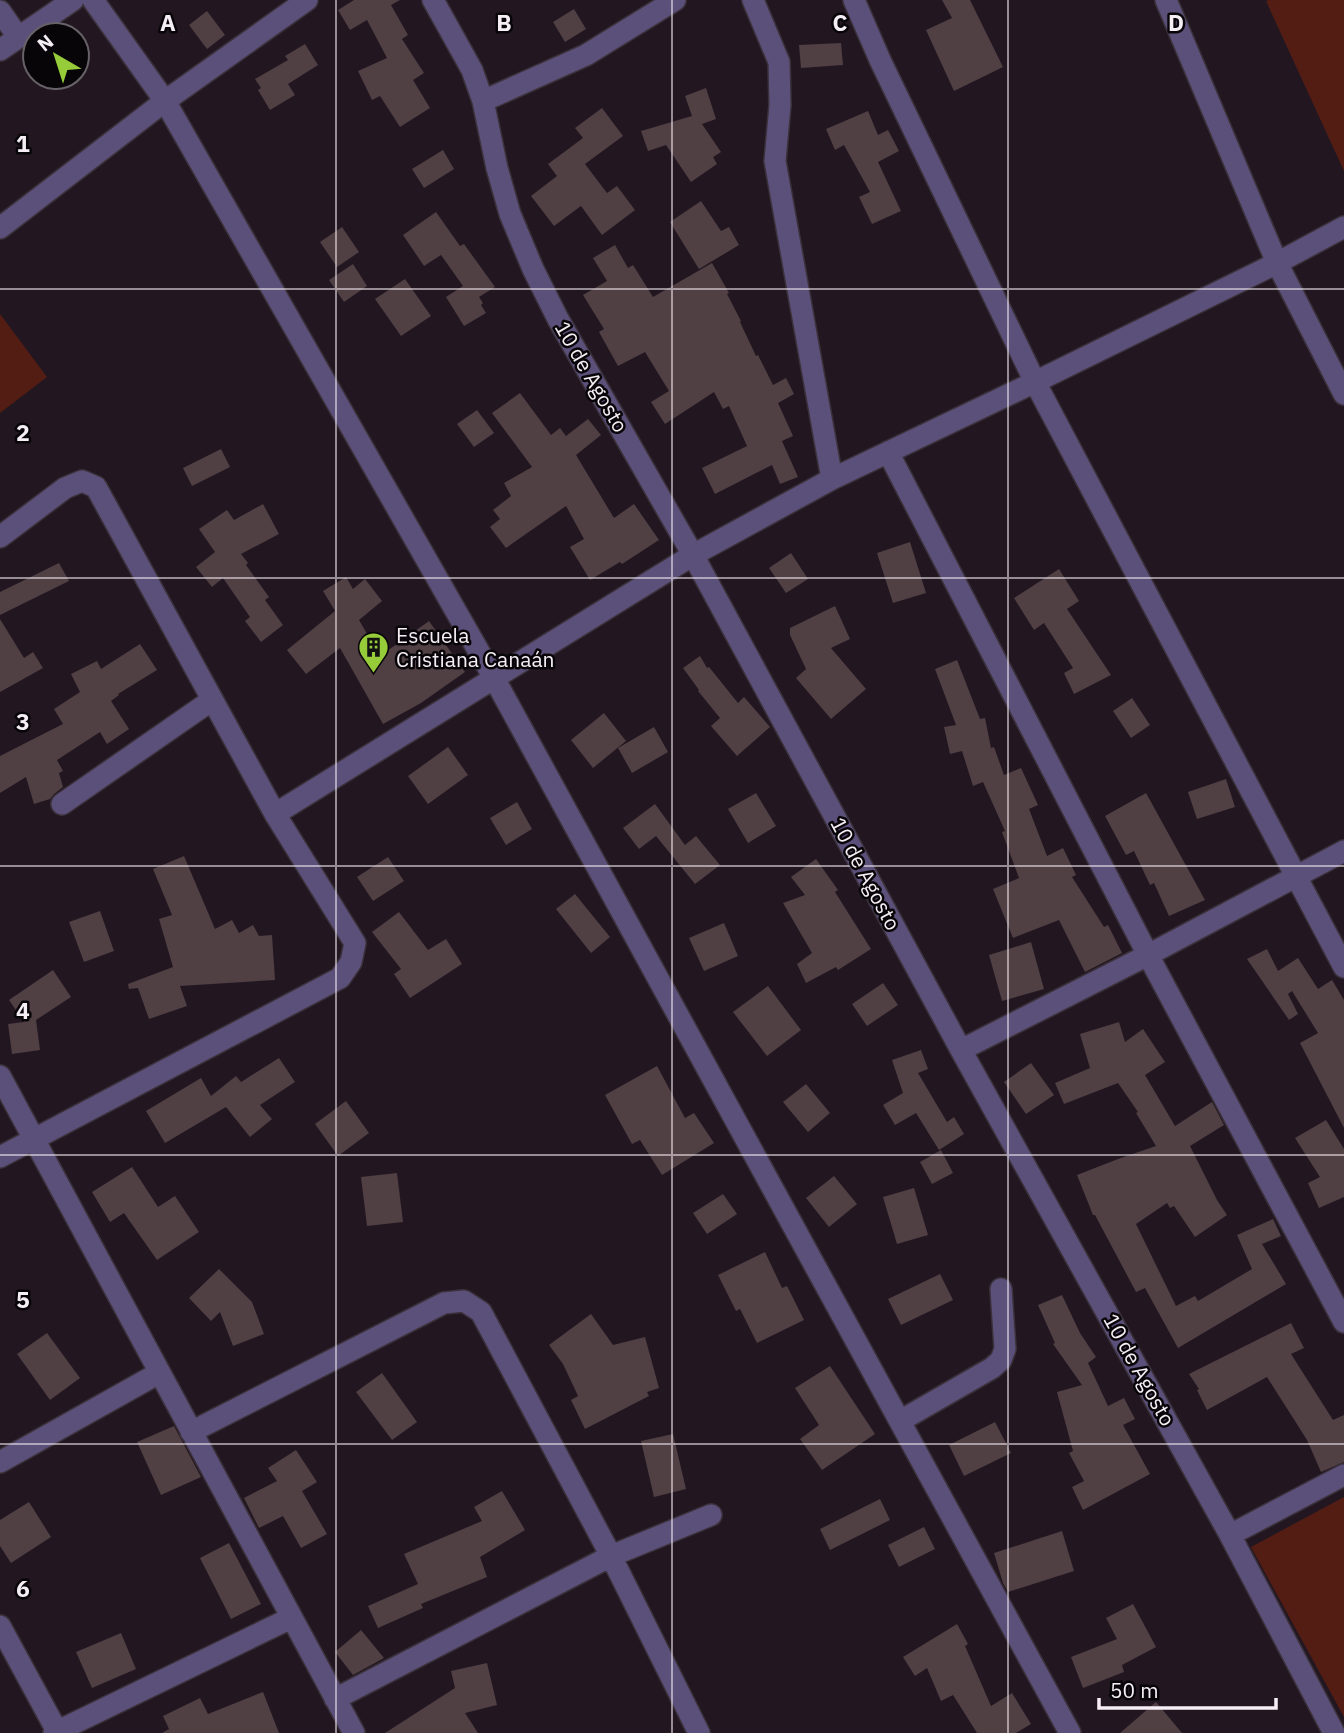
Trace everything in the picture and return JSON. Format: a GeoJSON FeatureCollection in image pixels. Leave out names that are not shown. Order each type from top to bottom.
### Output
{"type":"FeatureCollection","features":[{"type":"Feature","properties":{"kind":"street"},"geometry":{"type":"LineString","coordinates":[[0,50],[73,0]]}},
{"type":"Feature","properties":{"kind":"street"},"geometry":{"type":"LineString","coordinates":[[93,0],[165,101],[494,678],[1070,1733]]}},
{"type":"Feature","properties":{"kind":"street"},"geometry":{"type":"LineString","coordinates":[[0,228],[165,101],[307,0]]}},
{"type":"Feature","properties":{"kind":"street","name":"10 de Agosto"},"geometry":{"type":"LineString","coordinates":[[433,0],[472,70],[483,101],[510,214],[558,319],[692,555],[961,1050],[1230,1535],[1334,1733]]}},
{"type":"Feature","properties":{"kind":"street"},"geometry":{"type":"LineString","coordinates":[[483,101],[586,55],[676,0]]}},
{"type":"Feature","properties":{"kind":"street"},"geometry":{"type":"LineString","coordinates":[[754,0],[779,62],[780,105],[775,161],[832,479]]}},
{"type":"Feature","properties":{"kind":"street"},"geometry":{"type":"LineString","coordinates":[[854,0],[880,60],[1035,382],[1344,967]]}},
{"type":"Feature","properties":{"kind":"street"},"geometry":{"type":"LineString","coordinates":[[1171,2],[1277,263],[1344,394]]}},
{"type":"Feature","properties":{"kind":"street"},"geometry":{"type":"LineString","coordinates":[[0,11],[18,37]]}},
{"type":"Feature","properties":{"kind":"street"},"geometry":{"type":"LineString","coordinates":[[275,814],[692,555],[832,479],[1277,263],[1344,227]]}},
{"type":"Feature","properties":{"kind":"street"},"geometry":{"type":"LineString","coordinates":[[888,452],[1148,955],[1344,1322]]}},
{"type":"Feature","properties":{"kind":"street"},"geometry":{"type":"LineString","coordinates":[[0,537],[65,488],[82,481],[96,487],[275,814],[355,943],[351,962],[340,978],[0,1157]]}},
{"type":"Feature","properties":{"kind":"street"},"geometry":{"type":"LineString","coordinates":[[62,804],[212,700]]}},
{"type":"Feature","properties":{"kind":"street"},"geometry":{"type":"LineString","coordinates":[[961,1050],[1344,852]]}},
{"type":"Feature","properties":{"kind":"street"},"geometry":{"type":"LineString","coordinates":[[0,1076],[354,1733]]}},
{"type":"Feature","properties":{"kind":"street"},"geometry":{"type":"LineString","coordinates":[[900,1421],[992,1368],[1001,1360],[1005,1349],[1001,1289]]}},
{"type":"Feature","properties":{"kind":"street"},"geometry":{"type":"LineString","coordinates":[[191,1432],[444,1303],[464,1301],[481,1312],[611,1556],[699,1733]]}},
{"type":"Feature","properties":{"kind":"street"},"geometry":{"type":"LineString","coordinates":[[0,1462],[159,1373]]}},
{"type":"Feature","properties":{"kind":"street"},"geometry":{"type":"LineString","coordinates":[[1230,1535],[1344,1475]]}},
{"type":"Feature","properties":{"kind":"street"},"geometry":{"type":"LineString","coordinates":[[335,1699],[611,1556],[711,1515]]}},
{"type":"Feature","properties":{"kind":"street"},"geometry":{"type":"LineString","coordinates":[[0,1626],[56,1733],[291,1618]]}},
{"type":"Feature","properties":{"kind":"shaded area"},"geometry":{"type":"Polygon","coordinates":[[[1344,0],[1344,171],[1266,1],[1344,0]]]}},
{"type":"Feature","properties":{"kind":"shaded area"},"geometry":{"type":"Polygon","coordinates":[[[0,314],[47,377],[0,413],[0,314]]]}},
{"type":"Feature","properties":{"kind":"shaded area"},"geometry":{"type":"Polygon","coordinates":[[[1344,1497],[1344,1717],[1251,1547],[1344,1497]]]}},
{"type":"Feature","properties":{"kind":"building"},"geometry":{"type":"Polygon","coordinates":[[[354,0],[400,0],[391,5],[408,35],[402,39],[424,73],[413,80],[430,108],[400,127],[380,96],[372,100],[358,71],[387,58],[367,20],[350,30],[338,10],[354,0]]]}},
{"type":"Feature","properties":{"kind":"building"},"geometry":{"type":"Polygon","coordinates":[[[942,0],[970,0],[1003,67],[954,91],[926,30],[952,18],[942,0]]]}},
{"type":"Feature","properties":{"kind":"building"},"geometry":{"type":"Polygon","coordinates":[[[574,9],[586,29],[565,42],[553,22],[574,9]]]}},
{"type":"Feature","properties":{"kind":"building"},"geometry":{"type":"Polygon","coordinates":[[[207,11],[225,35],[207,49],[189,25],[207,11]]]}},
{"type":"Feature","properties":{"kind":"building"},"geometry":{"type":"Polygon","coordinates":[[[841,43],[843,65],[801,68],[799,45],[841,43]]]}},
{"type":"Feature","properties":{"kind":"building"},"geometry":{"type":"Polygon","coordinates":[[[305,44],[318,65],[288,84],[295,95],[270,110],[255,79],[288,60],[285,56],[305,44]]]}},
{"type":"Feature","properties":{"kind":"building"},"geometry":{"type":"Polygon","coordinates":[[[706,88],[716,119],[702,124],[721,152],[713,157],[717,164],[691,182],[666,145],[648,151],[641,131],[692,116],[685,96],[706,88]]]}},
{"type":"Feature","properties":{"kind":"building"},"geometry":{"type":"Polygon","coordinates":[[[602,108],[623,136],[585,164],[607,193],[617,186],[635,210],[602,235],[581,206],[554,226],[531,196],[557,176],[548,164],[583,138],[575,128],[602,108]]]}},
{"type":"Feature","properties":{"kind":"building"},"geometry":{"type":"Polygon","coordinates":[[[868,111],[878,135],[888,130],[899,151],[878,162],[901,211],[872,224],[859,197],[870,192],[844,145],[835,150],[826,129],[868,111]]]}},
{"type":"Feature","properties":{"kind":"building"},"geometry":{"type":"Polygon","coordinates":[[[443,150],[454,169],[424,188],[412,169],[443,150]]]}},
{"type":"Feature","properties":{"kind":"building"},"geometry":{"type":"Polygon","coordinates":[[[701,201],[721,231],[729,227],[739,245],[699,269],[670,222],[701,201]]]}},
{"type":"Feature","properties":{"kind":"building"},"geometry":{"type":"Polygon","coordinates":[[[436,212],[460,246],[464,244],[495,287],[479,297],[486,313],[464,326],[446,297],[463,286],[441,255],[424,266],[403,235],[436,212]]]}},
{"type":"Feature","properties":{"kind":"building"},"geometry":{"type":"Polygon","coordinates":[[[342,227],[359,252],[337,267],[320,242],[342,227]]]}},
{"type":"Feature","properties":{"kind":"building"},"geometry":{"type":"Polygon","coordinates":[[[615,245],[628,268],[633,265],[653,297],[712,263],[729,293],[727,294],[756,356],[758,355],[773,385],[786,378],[794,394],[778,403],[793,436],[782,441],[798,477],[780,484],[772,465],[715,494],[702,468],[747,446],[729,406],[723,409],[714,392],[665,424],[651,402],[669,391],[645,352],[618,366],[599,332],[604,329],[583,295],[607,281],[593,258],[615,245]]]}},
{"type":"Feature","properties":{"kind":"building"},"geometry":{"type":"Polygon","coordinates":[[[353,264],[367,286],[344,302],[329,280],[353,264]]]}},
{"type":"Feature","properties":{"kind":"building"},"geometry":{"type":"Polygon","coordinates":[[[405,279],[431,316],[401,336],[375,299],[405,279]]]}},
{"type":"Feature","properties":{"kind":"building"},"geometry":{"type":"Polygon","coordinates":[[[520,393],[551,435],[560,428],[566,436],[588,419],[601,435],[576,455],[614,518],[634,504],[659,540],[622,564],[620,562],[590,580],[570,547],[584,539],[566,506],[506,548],[490,527],[500,519],[493,510],[511,496],[504,483],[532,467],[492,413],[520,393]]]}},
{"type":"Feature","properties":{"kind":"building"},"geometry":{"type":"Polygon","coordinates":[[[477,410],[494,433],[474,447],[457,424],[477,410]]]}},
{"type":"Feature","properties":{"kind":"building"},"geometry":{"type":"Polygon","coordinates":[[[221,449],[230,467],[192,486],[183,468],[221,449]]]}},
{"type":"Feature","properties":{"kind":"building"},"geometry":{"type":"Polygon","coordinates":[[[263,504],[279,534],[241,554],[269,597],[265,600],[283,625],[261,642],[245,621],[250,617],[223,578],[212,587],[196,567],[215,552],[199,529],[227,510],[234,520],[263,504]]]}},
{"type":"Feature","properties":{"kind":"building"},"geometry":{"type":"Polygon","coordinates":[[[910,542],[926,593],[893,603],[877,553],[910,542]]]}},
{"type":"Feature","properties":{"kind":"building"},"geometry":{"type":"Polygon","coordinates":[[[791,553],[808,579],[786,593],[769,568],[791,553]]]}},
{"type":"Feature","properties":{"kind":"building"},"geometry":{"type":"Polygon","coordinates":[[[59,563],[69,581],[0,615],[0,592],[59,563]]]}},
{"type":"Feature","properties":{"kind":"building"},"geometry":{"type":"Polygon","coordinates":[[[1059,569],[1079,601],[1067,609],[1111,675],[1074,694],[1064,673],[1073,668],[1044,623],[1034,630],[1014,598],[1059,569]]]}},
{"type":"Feature","properties":{"kind":"building"},"geometry":{"type":"Polygon","coordinates":[[[346,577],[353,589],[365,579],[382,601],[359,620],[380,656],[429,621],[465,672],[421,703],[383,724],[340,648],[306,674],[287,650],[335,611],[323,591],[346,577]]]}},
{"type":"Feature","properties":{"kind":"building"},"geometry":{"type":"Polygon","coordinates":[[[835,606],[850,639],[831,648],[866,689],[831,719],[796,678],[806,669],[790,635],[790,628],[835,606]]]}},
{"type":"Feature","properties":{"kind":"building"},"geometry":{"type":"Polygon","coordinates":[[[0,619],[24,658],[33,652],[43,668],[0,692],[0,619]]]}},
{"type":"Feature","properties":{"kind":"building"},"geometry":{"type":"Polygon","coordinates":[[[140,644],[157,670],[111,701],[129,729],[107,744],[100,732],[57,760],[63,771],[59,773],[63,787],[50,799],[34,804],[26,777],[0,793],[0,756],[63,724],[54,709],[80,692],[71,674],[97,661],[101,669],[140,644]]]}},
{"type":"Feature","properties":{"kind":"building"},"geometry":{"type":"Polygon","coordinates":[[[700,656],[707,668],[709,667],[738,703],[744,697],[770,727],[737,756],[711,726],[720,718],[683,668],[700,656]]]}},
{"type":"Feature","properties":{"kind":"building"},"geometry":{"type":"Polygon","coordinates":[[[957,660],[980,719],[985,718],[991,748],[994,747],[1004,775],[1021,768],[1038,805],[1029,809],[1047,856],[1063,848],[1076,875],[1072,877],[1104,927],[1108,925],[1122,953],[1085,972],[1059,920],[1013,938],[993,889],[1019,878],[1002,832],[1005,831],[983,782],[973,786],[962,751],[950,754],[944,727],[956,725],[935,669],[957,660]]]}},
{"type":"Feature","properties":{"kind":"building"},"geometry":{"type":"Polygon","coordinates":[[[1132,698],[1150,725],[1131,738],[1113,711],[1132,698]]]}},
{"type":"Feature","properties":{"kind":"building"},"geometry":{"type":"Polygon","coordinates":[[[604,713],[626,741],[593,768],[571,740],[604,713]]]}},
{"type":"Feature","properties":{"kind":"building"},"geometry":{"type":"Polygon","coordinates":[[[654,727],[668,752],[632,773],[618,748],[654,727]]]}},
{"type":"Feature","properties":{"kind":"building"},"geometry":{"type":"Polygon","coordinates":[[[448,747],[468,775],[428,804],[408,776],[448,747]]]}},
{"type":"Feature","properties":{"kind":"building"},"geometry":{"type":"Polygon","coordinates":[[[1226,779],[1235,807],[1197,819],[1188,792],[1226,779]]]}},
{"type":"Feature","properties":{"kind":"building"},"geometry":{"type":"Polygon","coordinates":[[[756,793],[776,826],[748,843],[728,809],[756,793]]]}},
{"type":"Feature","properties":{"kind":"building"},"geometry":{"type":"Polygon","coordinates":[[[1146,793],[1205,900],[1169,916],[1154,883],[1150,885],[1134,851],[1126,855],[1105,816],[1146,793]]]}},
{"type":"Feature","properties":{"kind":"building"},"geometry":{"type":"Polygon","coordinates":[[[517,802],[532,829],[506,845],[490,818],[517,802]]]}},
{"type":"Feature","properties":{"kind":"building"},"geometry":{"type":"Polygon","coordinates":[[[655,804],[685,845],[696,836],[720,865],[695,884],[656,836],[639,849],[623,828],[655,804]]]}},
{"type":"Feature","properties":{"kind":"building"},"geometry":{"type":"Polygon","coordinates":[[[184,856],[215,929],[232,920],[239,933],[253,925],[259,936],[272,935],[275,980],[180,986],[187,1006],[149,1019],[138,988],[129,989],[128,984],[173,967],[159,919],[172,915],[153,869],[184,856]]]}},
{"type":"Feature","properties":{"kind":"building"},"geometry":{"type":"Polygon","coordinates":[[[388,857],[404,881],[373,901],[357,877],[388,857]]]}},
{"type":"Feature","properties":{"kind":"building"},"geometry":{"type":"Polygon","coordinates":[[[816,859],[838,890],[835,892],[871,949],[838,970],[836,967],[806,983],[797,964],[812,953],[783,903],[805,895],[791,877],[816,859]]]}},
{"type":"Feature","properties":{"kind":"building"},"geometry":{"type":"Polygon","coordinates":[[[575,894],[610,937],[591,953],[556,909],[575,894]]]}},
{"type":"Feature","properties":{"kind":"building"},"geometry":{"type":"Polygon","coordinates":[[[100,911],[114,951],[84,962],[69,922],[100,911]]]}},
{"type":"Feature","properties":{"kind":"building"},"geometry":{"type":"Polygon","coordinates":[[[399,912],[428,950],[446,939],[462,964],[410,998],[394,974],[401,969],[372,932],[399,912]]]}},
{"type":"Feature","properties":{"kind":"building"},"geometry":{"type":"Polygon","coordinates":[[[724,923],[738,956],[704,971],[689,938],[724,923]]]}},
{"type":"Feature","properties":{"kind":"building"},"geometry":{"type":"Polygon","coordinates":[[[1031,942],[1044,989],[1002,1001],[989,955],[1031,942]]]}},
{"type":"Feature","properties":{"kind":"building"},"geometry":{"type":"Polygon","coordinates":[[[1267,949],[1278,971],[1298,958],[1318,989],[1332,980],[1344,1000],[1344,1128],[1300,1043],[1318,1033],[1292,991],[1288,994],[1298,1014],[1289,1020],[1247,959],[1267,949]]]}},
{"type":"Feature","properties":{"kind":"building"},"geometry":{"type":"Polygon","coordinates":[[[53,970],[71,997],[36,1020],[40,1050],[12,1054],[8,1024],[24,1022],[9,1000],[53,970]]]}},
{"type":"Feature","properties":{"kind":"building"},"geometry":{"type":"Polygon","coordinates":[[[883,983],[898,1005],[867,1026],[852,1004],[883,983]]]}},
{"type":"Feature","properties":{"kind":"building"},"geometry":{"type":"Polygon","coordinates":[[[768,986],[801,1030],[767,1056],[733,1012],[768,986]]]}},
{"type":"Feature","properties":{"kind":"building"},"geometry":{"type":"Polygon","coordinates":[[[1119,1022],[1125,1042],[1143,1029],[1165,1062],[1145,1075],[1175,1126],[1212,1102],[1224,1125],[1190,1146],[1227,1215],[1195,1237],[1174,1206],[1170,1208],[1167,1203],[1136,1224],[1176,1306],[1195,1296],[1198,1301],[1252,1269],[1237,1235],[1273,1219],[1281,1236],[1262,1244],[1286,1284],[1178,1348],[1145,1288],[1136,1292],[1093,1215],[1077,1175],[1156,1146],[1136,1113],[1138,1112],[1118,1083],[1064,1104],[1055,1083],[1090,1068],[1080,1034],[1119,1022]]]}},
{"type":"Feature","properties":{"kind":"building"},"geometry":{"type":"Polygon","coordinates":[[[921,1050],[928,1069],[918,1073],[947,1122],[954,1117],[964,1134],[939,1150],[916,1113],[895,1125],[883,1105],[903,1093],[892,1060],[921,1050]]]}},
{"type":"Feature","properties":{"kind":"building"},"geometry":{"type":"Polygon","coordinates":[[[279,1058],[295,1082],[260,1105],[272,1119],[250,1137],[226,1107],[165,1143],[146,1111],[201,1078],[211,1096],[236,1076],[241,1082],[279,1058]]]}},
{"type":"Feature","properties":{"kind":"building"},"geometry":{"type":"Polygon","coordinates":[[[1031,1063],[1054,1095],[1026,1114],[1004,1082],[1031,1063]]]}},
{"type":"Feature","properties":{"kind":"building"},"geometry":{"type":"Polygon","coordinates":[[[657,1066],[685,1118],[694,1113],[714,1143],[662,1175],[640,1140],[632,1144],[605,1095],[657,1066]]]}},
{"type":"Feature","properties":{"kind":"building"},"geometry":{"type":"Polygon","coordinates":[[[806,1084],[830,1113],[808,1132],[783,1102],[806,1084]]]}},
{"type":"Feature","properties":{"kind":"building"},"geometry":{"type":"Polygon","coordinates":[[[346,1101],[369,1133],[338,1156],[315,1124],[346,1101]]]}},
{"type":"Feature","properties":{"kind":"building"},"geometry":{"type":"Polygon","coordinates":[[[1326,1120],[1344,1149],[1344,1197],[1319,1208],[1308,1183],[1320,1177],[1295,1138],[1326,1120]]]}},
{"type":"Feature","properties":{"kind":"building"},"geometry":{"type":"Polygon","coordinates":[[[941,1150],[953,1173],[932,1184],[920,1162],[941,1150]]]}},
{"type":"Feature","properties":{"kind":"building"},"geometry":{"type":"Polygon","coordinates":[[[132,1167],[158,1207],[175,1196],[199,1232],[157,1260],[124,1213],[110,1222],[92,1192],[132,1167]]]}},
{"type":"Feature","properties":{"kind":"building"},"geometry":{"type":"Polygon","coordinates":[[[397,1173],[403,1222],[367,1226],[361,1177],[397,1173]]]}},
{"type":"Feature","properties":{"kind":"building"},"geometry":{"type":"Polygon","coordinates":[[[834,1176],[857,1204],[829,1227],[806,1198],[834,1176]]]}},
{"type":"Feature","properties":{"kind":"building"},"geometry":{"type":"Polygon","coordinates":[[[914,1188],[928,1235],[897,1244],[883,1197],[914,1188]]]}},
{"type":"Feature","properties":{"kind":"building"},"geometry":{"type":"Polygon","coordinates":[[[723,1194],[737,1214],[707,1234],[693,1213],[723,1194]]]}},
{"type":"Feature","properties":{"kind":"building"},"geometry":{"type":"Polygon","coordinates":[[[765,1252],[782,1288],[787,1286],[804,1320],[757,1343],[740,1309],[736,1311],[718,1275],[765,1252]]]}},
{"type":"Feature","properties":{"kind":"building"},"geometry":{"type":"Polygon","coordinates":[[[219,1269],[252,1302],[264,1334],[233,1346],[220,1312],[211,1321],[189,1298],[219,1269]]]}},
{"type":"Feature","properties":{"kind":"building"},"geometry":{"type":"Polygon","coordinates":[[[940,1274],[953,1300],[901,1325],[888,1299],[940,1274]]]}},
{"type":"Feature","properties":{"kind":"building"},"geometry":{"type":"Polygon","coordinates":[[[1062,1295],[1080,1333],[1096,1357],[1088,1363],[1108,1406],[1124,1398],[1135,1419],[1123,1425],[1150,1474],[1083,1510],[1072,1487],[1084,1481],[1069,1453],[1073,1451],[1057,1392],[1082,1385],[1053,1344],[1055,1343],[1038,1305],[1062,1295]]]}},
{"type":"Feature","properties":{"kind":"building"},"geometry":{"type":"Polygon","coordinates":[[[591,1314],[613,1345],[645,1337],[659,1388],[647,1392],[649,1396],[585,1429],[571,1400],[578,1396],[563,1364],[549,1345],[591,1314]]]}},
{"type":"Feature","properties":{"kind":"building"},"geometry":{"type":"Polygon","coordinates":[[[1291,1323],[1304,1348],[1291,1354],[1333,1420],[1344,1415],[1344,1462],[1321,1472],[1307,1440],[1267,1377],[1207,1410],[1197,1390],[1199,1389],[1189,1374],[1291,1323]]]}},
{"type":"Feature","properties":{"kind":"building"},"geometry":{"type":"Polygon","coordinates":[[[47,1333],[80,1378],[50,1400],[17,1354],[47,1333]]]}},
{"type":"Feature","properties":{"kind":"building"},"geometry":{"type":"Polygon","coordinates":[[[830,1366],[875,1434],[822,1470],[800,1439],[819,1425],[795,1388],[830,1366]]]}},
{"type":"Feature","properties":{"kind":"building"},"geometry":{"type":"Polygon","coordinates":[[[382,1373],[417,1422],[392,1440],[356,1392],[382,1373]]]}},
{"type":"Feature","properties":{"kind":"building"},"geometry":{"type":"Polygon","coordinates":[[[995,1422],[1011,1453],[964,1476],[949,1445],[995,1422]]]}},
{"type":"Feature","properties":{"kind":"building"},"geometry":{"type":"Polygon","coordinates":[[[174,1426],[201,1477],[161,1495],[137,1442],[174,1426]]]}},
{"type":"Feature","properties":{"kind":"building"},"geometry":{"type":"Polygon","coordinates":[[[673,1434],[686,1489],[654,1497],[641,1441],[673,1434]]]}},
{"type":"Feature","properties":{"kind":"building"},"geometry":{"type":"Polygon","coordinates":[[[296,1450],[317,1482],[302,1491],[327,1534],[301,1548],[283,1516],[259,1528],[244,1498],[277,1481],[268,1468],[296,1450]]]}},
{"type":"Feature","properties":{"kind":"building"},"geometry":{"type":"Polygon","coordinates":[[[502,1491],[525,1530],[480,1557],[487,1577],[421,1604],[423,1608],[378,1628],[368,1606],[418,1584],[404,1554],[482,1521],[474,1507],[502,1491]]]}},
{"type":"Feature","properties":{"kind":"building"},"geometry":{"type":"Polygon","coordinates":[[[880,1499],[890,1520],[830,1550],[820,1529],[880,1499]]]}},
{"type":"Feature","properties":{"kind":"building"},"geometry":{"type":"Polygon","coordinates":[[[29,1502],[51,1537],[11,1563],[0,1546],[0,1520],[29,1502]]]}},
{"type":"Feature","properties":{"kind":"building"},"geometry":{"type":"Polygon","coordinates":[[[924,1527],[935,1549],[899,1567],[888,1545],[924,1527]]]}},
{"type":"Feature","properties":{"kind":"building"},"geometry":{"type":"Polygon","coordinates":[[[1062,1531],[1074,1571],[1008,1592],[994,1553],[1062,1531]]]}},
{"type":"Feature","properties":{"kind":"building"},"geometry":{"type":"Polygon","coordinates":[[[229,1543],[261,1604],[231,1619],[200,1558],[229,1543]]]}},
{"type":"Feature","properties":{"kind":"building"},"geometry":{"type":"Polygon","coordinates":[[[1133,1604],[1156,1647],[1122,1665],[1124,1672],[1083,1688],[1071,1657],[1117,1639],[1106,1618],[1133,1604]]]}},
{"type":"Feature","properties":{"kind":"building"},"geometry":{"type":"Polygon","coordinates":[[[957,1624],[968,1644],[965,1646],[991,1706],[1012,1693],[1031,1724],[1016,1733],[977,1733],[953,1695],[941,1701],[927,1668],[915,1676],[903,1657],[957,1624]]]}},
{"type":"Feature","properties":{"kind":"building"},"geometry":{"type":"Polygon","coordinates":[[[361,1630],[384,1658],[353,1675],[335,1652],[361,1630]]]}},
{"type":"Feature","properties":{"kind":"building"},"geometry":{"type":"Polygon","coordinates":[[[121,1633],[136,1669],[92,1688],[76,1652],[121,1633]]]}},
{"type":"Feature","properties":{"kind":"building"},"geometry":{"type":"Polygon","coordinates":[[[487,1663],[497,1705],[465,1713],[478,1733],[385,1733],[455,1688],[451,1671],[487,1663]]]}},
{"type":"Feature","properties":{"kind":"building"},"geometry":{"type":"Polygon","coordinates":[[[263,1692],[279,1733],[162,1733],[169,1729],[163,1716],[200,1698],[208,1714],[263,1692]]]}},
{"type":"Feature","properties":{"kind":"building"},"geometry":{"type":"Polygon","coordinates":[[[1156,1702],[1182,1733],[1120,1733],[1156,1702]]]}},
{"type":"Feature","properties":{"kind":"place","name":"Escuela Cristiana Canaán"},"geometry":{"type":"Point","coordinates":[373,675]}}]}
